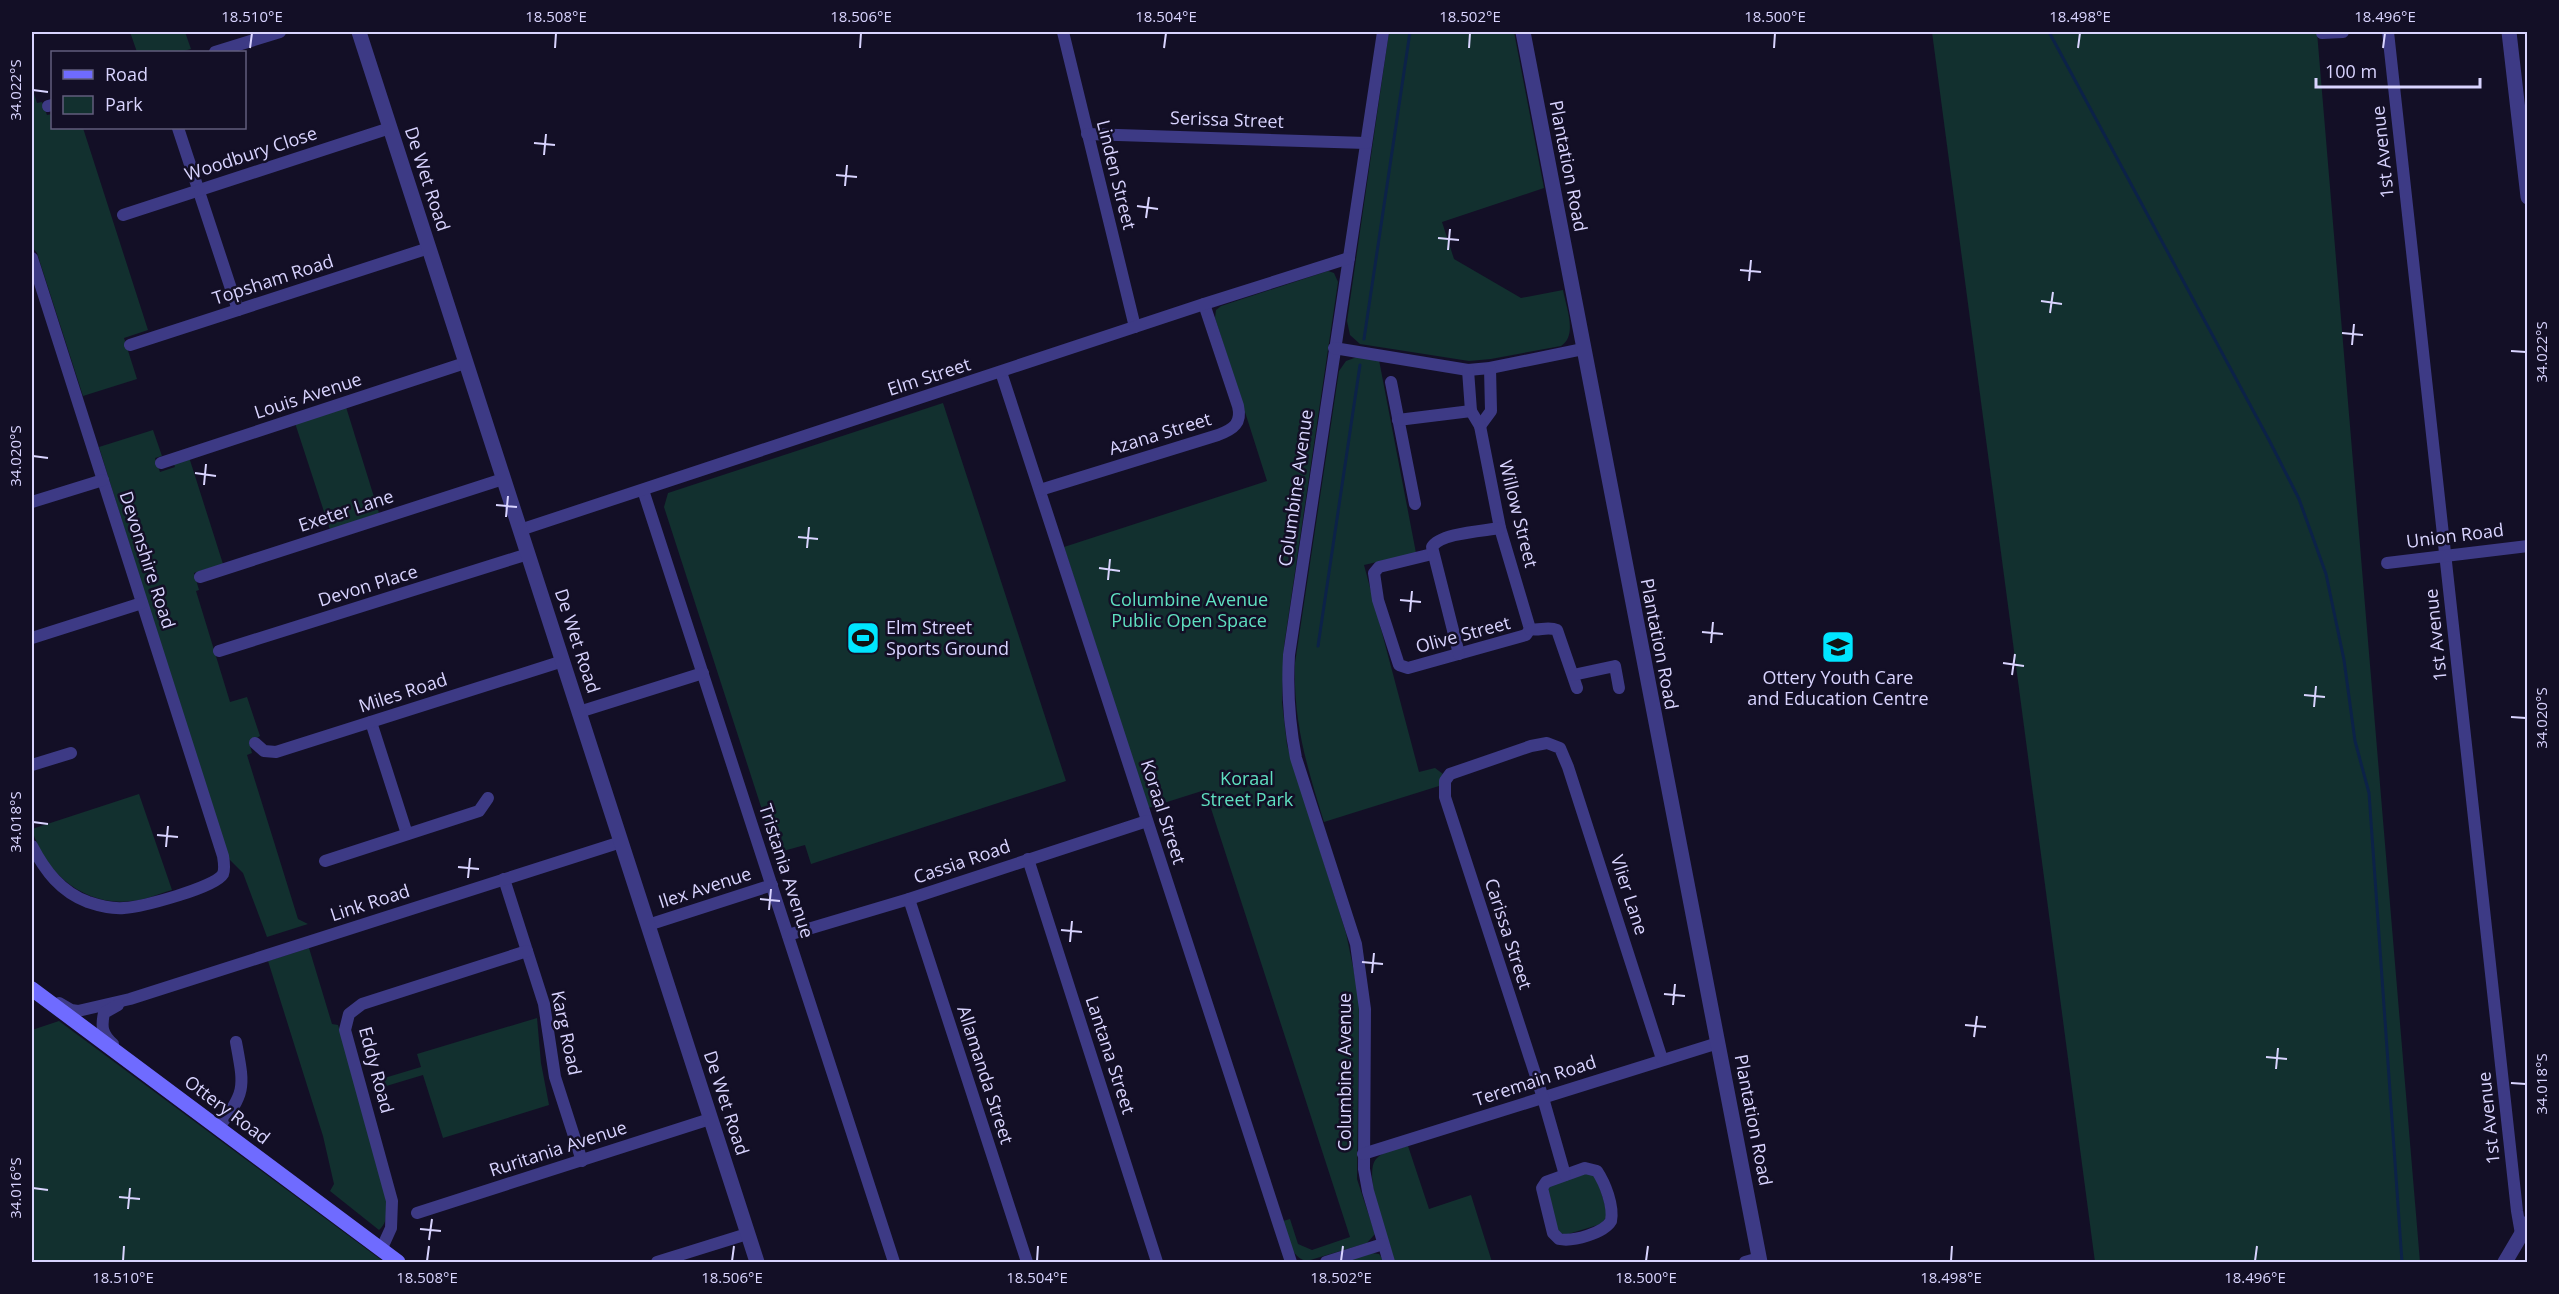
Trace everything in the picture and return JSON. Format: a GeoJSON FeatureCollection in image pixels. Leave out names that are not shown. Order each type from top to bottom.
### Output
{"type":"FeatureCollection","features":[{"type":"Feature","properties":{"kind":"main road","name":"Ottery Road"},"geometry":{"type":"LineString","coordinates":[[32,989],[398,1263]]}},
{"type":"Feature","properties":{"kind":"street"},"geometry":{"type":"LineString","coordinates":[[218,51],[280,32]]}},
{"type":"Feature","properties":{"kind":"street","name":"De Wet Road"},"geometry":{"type":"LineString","coordinates":[[359,32],[757,1263]]}},
{"type":"Feature","properties":{"kind":"street","name":"Linden Street"},"geometry":{"type":"LineString","coordinates":[[1063,32],[1136,327]]}},
{"type":"Feature","properties":{"kind":"street","name":"Columbine Avenue"},"geometry":{"type":"LineString","coordinates":[[1383,32],[1289,655],[1288,699],[1296,758],[1356,945],[1362,974],[1366,1041],[1365,1181],[1389,1263]]}},
{"type":"Feature","properties":{"kind":"street","name":"Plantation Road"},"geometry":{"type":"LineString","coordinates":[[1523,32],[1680,856],[1718,1043],[1755,1261]]}},
{"type":"Feature","properties":{"kind":"street"},"geometry":{"type":"LineString","coordinates":[[2322,33],[2343,32]]}},
{"type":"Feature","properties":{"kind":"street","name":"1st Avenue"},"geometry":{"type":"LineString","coordinates":[[2388,32],[2515,1200],[2524,1229]]}},
{"type":"Feature","properties":{"kind":"street"},"geometry":{"type":"LineString","coordinates":[[2510,32],[2528,197]]}},
{"type":"Feature","properties":{"kind":"street","name":"Woodbury Close"},"geometry":{"type":"LineString","coordinates":[[123,215],[390,128]]}},
{"type":"Feature","properties":{"kind":"street"},"geometry":{"type":"LineString","coordinates":[[178,129],[238,310]]}},
{"type":"Feature","properties":{"kind":"street","name":"Serissa Street"},"geometry":{"type":"LineString","coordinates":[[1087,134],[1366,143]]}},
{"type":"Feature","properties":{"kind":"street","name":"Topsham Road"},"geometry":{"type":"LineString","coordinates":[[130,345],[429,248]]}},
{"type":"Feature","properties":{"kind":"street","name":"Devonshire Road"},"geometry":{"type":"LineString","coordinates":[[32,258],[223,856],[223,874],[212,883],[146,905],[111,908],[89,903],[61,887],[46,872],[32,846]]}},
{"type":"Feature","properties":{"kind":"street","name":"Elm Street"},"geometry":{"type":"LineString","coordinates":[[520,530],[1349,258]]}},
{"type":"Feature","properties":{"kind":"street","name":"Azana Street"},"geometry":{"type":"LineString","coordinates":[[1040,490],[1218,435],[1235,427],[1239,418],[1238,406],[1204,304]]}},
{"type":"Feature","properties":{"kind":"street"},"geometry":{"type":"LineString","coordinates":[[1334,348],[1468,370],[1490,368],[1583,349]]}},
{"type":"Feature","properties":{"kind":"street","name":"Louis Avenue"},"geometry":{"type":"LineString","coordinates":[[161,463],[465,363]]}},
{"type":"Feature","properties":{"kind":"street"},"geometry":{"type":"LineString","coordinates":[[1480,426],[1491,411],[1490,368]]}},
{"type":"Feature","properties":{"kind":"street","name":"Willow Street"},"geometry":{"type":"LineString","coordinates":[[1468,370],[1471,411],[1480,426],[1500,528],[1525,611]]}},
{"type":"Feature","properties":{"kind":"street","name":"Koraal Street"},"geometry":{"type":"LineString","coordinates":[[1001,372],[1291,1263]]}},
{"type":"Feature","properties":{"kind":"street"},"geometry":{"type":"LineString","coordinates":[[1391,382],[1415,504]]}},
{"type":"Feature","properties":{"kind":"street"},"geometry":{"type":"LineString","coordinates":[[1398,420],[1471,411]]}},
{"type":"Feature","properties":{"kind":"street","name":"Exeter Lane"},"geometry":{"type":"LineString","coordinates":[[200,577],[502,479]]}},
{"type":"Feature","properties":{"kind":"street"},"geometry":{"type":"LineString","coordinates":[[32,502],[103,480]]}},
{"type":"Feature","properties":{"kind":"street","name":"Tristania Avenue"},"geometry":{"type":"LineString","coordinates":[[643,490],[894,1263]]}},
{"type":"Feature","properties":{"kind":"street"},"geometry":{"type":"LineString","coordinates":[[1459,654],[1432,547],[1437,540],[1500,528]]}},
{"type":"Feature","properties":{"kind":"street","name":"Union Road"},"geometry":{"type":"LineString","coordinates":[[2387,563],[2528,546]]}},
{"type":"Feature","properties":{"kind":"street","name":"Devon Place"},"geometry":{"type":"LineString","coordinates":[[219,651],[528,554]]}},
{"type":"Feature","properties":{"kind":"street","name":"Olive Street"},"geometry":{"type":"LineString","coordinates":[[1432,554],[1377,569],[1373,580],[1396,662],[1402,668],[1523,638],[1530,629],[1525,611]]}},
{"type":"Feature","properties":{"kind":"street"},"geometry":{"type":"LineString","coordinates":[[32,638],[142,603]]}},
{"type":"Feature","properties":{"kind":"street"},"geometry":{"type":"LineString","coordinates":[[1530,629],[1557,630],[1577,688]]}},
{"type":"Feature","properties":{"kind":"street","name":"Miles Road"},"geometry":{"type":"LineString","coordinates":[[255,743],[264,751],[276,752],[563,661]]}},
{"type":"Feature","properties":{"kind":"street"},"geometry":{"type":"LineString","coordinates":[[1573,675],[1615,666],[1620,688]]}},
{"type":"Feature","properties":{"kind":"street"},"geometry":{"type":"LineString","coordinates":[[579,712],[703,673]]}},
{"type":"Feature","properties":{"kind":"street"},"geometry":{"type":"LineString","coordinates":[[371,722],[407,834]]}},
{"type":"Feature","properties":{"kind":"street","name":"Vlier Lane"},"geometry":{"type":"LineString","coordinates":[[1445,782],[1455,771],[1531,746],[1547,743],[1556,745],[1564,755],[1662,1059]]}},
{"type":"Feature","properties":{"kind":"street"},"geometry":{"type":"LineString","coordinates":[[32,765],[71,753]]}},
{"type":"Feature","properties":{"kind":"street","name":"Carissa Street"},"geometry":{"type":"LineString","coordinates":[[1445,782],[1445,797],[1543,1098],[1565,1175]]}},
{"type":"Feature","properties":{"kind":"street"},"geometry":{"type":"LineString","coordinates":[[325,861],[479,811],[488,798]]}},
{"type":"Feature","properties":{"kind":"street","name":"Cassia Road"},"geometry":{"type":"LineString","coordinates":[[788,935],[909,899],[1146,821]]}},
{"type":"Feature","properties":{"kind":"street","name":"Link Road"},"geometry":{"type":"LineString","coordinates":[[32,981],[71,1010],[85,1010],[130,999],[621,842]]}},
{"type":"Feature","properties":{"kind":"street","name":"Lantana Street"},"geometry":{"type":"LineString","coordinates":[[1028,859],[1157,1263]]}},
{"type":"Feature","properties":{"kind":"street","name":"Karg Road"},"geometry":{"type":"LineString","coordinates":[[504,879],[548,1021],[555,1077],[582,1161]]}},
{"type":"Feature","properties":{"kind":"street","name":"Ilex Avenue"},"geometry":{"type":"LineString","coordinates":[[648,925],[772,885]]}},
{"type":"Feature","properties":{"kind":"street","name":"Allamanda Street"},"geometry":{"type":"LineString","coordinates":[[909,899],[1027,1263]]}},
{"type":"Feature","properties":{"kind":"street","name":"Eddy Road"},"geometry":{"type":"LineString","coordinates":[[381,1250],[391,1228],[392,1201],[346,1040],[346,1018],[362,1004],[527,951]]}},
{"type":"Feature","properties":{"kind":"street","name":"Link Road"},"geometry":{"type":"LineString","coordinates":[[82,1026],[130,999]]}},
{"type":"Feature","properties":{"kind":"street"},"geometry":{"type":"LineString","coordinates":[[104,1013],[101,1026],[110,1041],[145,1067],[162,1085]]}},
{"type":"Feature","properties":{"kind":"street"},"geometry":{"type":"LineString","coordinates":[[218,1128],[238,1102],[243,1084],[236,1042]]}},
{"type":"Feature","properties":{"kind":"street","name":"Teremain Road"},"geometry":{"type":"LineString","coordinates":[[1364,1154],[1718,1043]]}},
{"type":"Feature","properties":{"kind":"street","name":"Ruritania Avenue"},"geometry":{"type":"LineString","coordinates":[[417,1213],[710,1119]]}},
{"type":"Feature","properties":{"kind":"street"},"geometry":{"type":"LineString","coordinates":[[1588,1168],[1597,1171],[1612,1212],[1611,1221],[1607,1227],[1568,1240],[1556,1237],[1542,1188],[1546,1182],[1565,1175],[1588,1168]]}},
{"type":"Feature","properties":{"kind":"street"},"geometry":{"type":"LineString","coordinates":[[2505,1263],[2524,1229]]}},
{"type":"Feature","properties":{"kind":"street"},"geometry":{"type":"LineString","coordinates":[[657,1263],[747,1234]]}},
{"type":"Feature","properties":{"kind":"street"},"geometry":{"type":"LineString","coordinates":[[1326,1263],[1383,1244]]}},
{"type":"Feature","properties":{"kind":"green space"},"geometry":{"type":"Polygon","coordinates":[[[130,32],[185,32],[191,49],[184,51],[137,51],[130,32]]]}},
{"type":"Feature","properties":{"kind":"green space"},"geometry":{"type":"Polygon","coordinates":[[[1389,32],[1514,32],[1544,188],[1442,222],[1454,259],[1521,298],[1563,290],[1570,328],[1566,341],[1561,346],[1469,361],[1360,344],[1350,335],[1347,321],[1389,32]]]}},
{"type":"Feature","properties":{"kind":"green space"},"geometry":{"type":"Polygon","coordinates":[[[1932,32],[2317,32],[2420,1262],[2095,1262],[1932,32]]]}},
{"type":"Feature","properties":{"kind":"green space"},"geometry":{"type":"Polygon","coordinates":[[[32,87],[37,103],[42,102],[47,115],[51,114],[51,129],[83,129],[148,330],[124,338],[137,379],[83,396],[37,253],[32,247],[32,87]]]}},
{"type":"Feature","properties":{"kind":"green space","name":"Columbine Avenue Public Open Space"},"geometry":{"type":"Polygon","coordinates":[[[1328,271],[1334,273],[1338,282],[1284,646],[1282,702],[1287,745],[1346,933],[1359,996],[1357,1179],[1375,1234],[1367,1243],[1307,1261],[1301,1259],[1293,1251],[1283,1221],[1290,1219],[1298,1244],[1312,1250],[1350,1237],[1205,790],[1148,808],[1064,547],[1267,481],[1215,318],[1216,310],[1221,306],[1328,271]]]}},
{"type":"Feature","properties":{"kind":"green space","name":"Columbine Avenue Public Open Space"},"geometry":{"type":"Polygon","coordinates":[[[1357,357],[1379,360],[1416,553],[1364,565],[1419,772],[1435,768],[1443,774],[1439,786],[1324,822],[1302,744],[1296,705],[1295,663],[1339,371],[1346,361],[1357,357]]]}},
{"type":"Feature","properties":{"kind":"green space","name":"Elm Street Sports Ground"},"geometry":{"type":"Polygon","coordinates":[[[943,403],[1066,781],[811,864],[805,845],[776,853],[664,507],[668,493],[943,403]]]}},
{"type":"Feature","properties":{"kind":"green space"},"geometry":{"type":"Polygon","coordinates":[[[346,407],[379,513],[330,530],[295,423],[346,407]]]}},
{"type":"Feature","properties":{"kind":"green space"},"geometry":{"type":"Polygon","coordinates":[[[153,430],[162,456],[155,458],[160,472],[175,467],[173,462],[189,457],[223,564],[194,573],[199,590],[196,591],[230,702],[247,697],[260,736],[249,742],[252,753],[247,755],[298,919],[308,924],[267,937],[243,873],[226,856],[99,447],[153,430]]]}},
{"type":"Feature","properties":{"kind":"green space"},"geometry":{"type":"Polygon","coordinates":[[[139,794],[172,890],[131,901],[114,901],[82,892],[56,872],[38,845],[32,829],[139,794]]]}},
{"type":"Feature","properties":{"kind":"green space"},"geometry":{"type":"Polygon","coordinates":[[[309,948],[332,1024],[338,1025],[377,1156],[387,1208],[385,1220],[379,1230],[330,1191],[334,1184],[323,1136],[268,961],[309,948]]]}},
{"type":"Feature","properties":{"kind":"green space"},"geometry":{"type":"Polygon","coordinates":[[[537,1018],[541,1063],[549,1105],[443,1138],[423,1075],[373,1090],[371,1082],[421,1067],[417,1054],[537,1018]]]}},
{"type":"Feature","properties":{"kind":"green space"},"geometry":{"type":"Polygon","coordinates":[[[59,1021],[384,1262],[32,1262],[32,1030],[59,1021]]]}},
{"type":"Feature","properties":{"kind":"green space"},"geometry":{"type":"Polygon","coordinates":[[[1408,1146],[1429,1209],[1471,1195],[1492,1262],[1395,1262],[1382,1225],[1374,1192],[1373,1166],[1377,1158],[1383,1154],[1408,1146]]]}},
{"type":"Feature","properties":{"kind":"green space"},"geometry":{"type":"Polygon","coordinates":[[[1588,1172],[1597,1179],[1608,1215],[1601,1224],[1565,1235],[1559,1232],[1546,1197],[1549,1186],[1588,1172]]]}},
{"type":"Feature","properties":{"kind":"green space"},"geometry":{"type":"Polygon","coordinates":[[[1372,1253],[1379,1254],[1385,1262],[1342,1262],[1372,1253]]]}},
{"type":"Feature","properties":{"kind":"waterway"},"geometry":{"type":"LineString","coordinates":[[1364,339],[1410,32]]}},
{"type":"Feature","properties":{"kind":"waterway"},"geometry":{"type":"LineString","coordinates":[[2049,32],[2269,440],[2299,499],[2326,574],[2344,660],[2355,741],[2369,793],[2402,1262]]}},
{"type":"Feature","properties":{"kind":"waterway"},"geometry":{"type":"LineString","coordinates":[[1318,646],[1360,365]]}},
{"type":"Feature","properties":{"kind":"place","name":"Elm Street Sports Ground"},"geometry":{"type":"Point","coordinates":[863,638]}},
{"type":"Feature","properties":{"kind":"place","name":"Ottery Youth Care and Education Centre"},"geometry":{"type":"Point","coordinates":[1838,647]}},
{"type":"Feature","properties":{"kind":"park label","name":"Koraal Street Park"},"geometry":{"type":"Point","coordinates":[1247,789]}}]}
